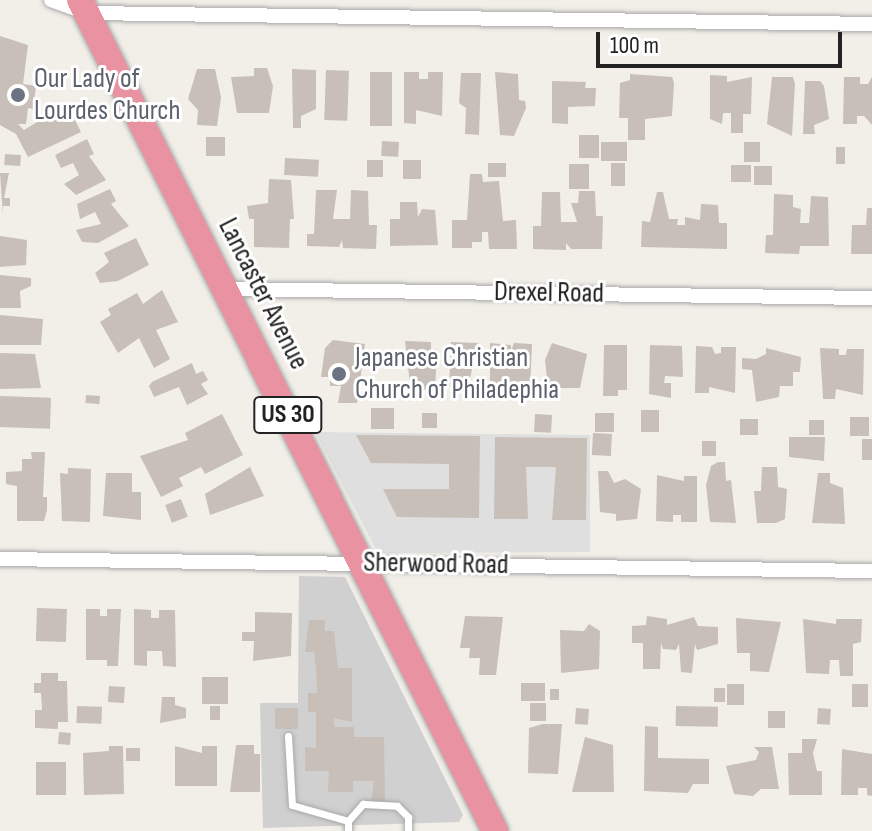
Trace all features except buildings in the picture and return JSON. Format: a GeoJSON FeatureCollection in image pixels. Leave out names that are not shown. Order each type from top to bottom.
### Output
{"type":"FeatureCollection","features":[{"type":"Feature","properties":{"kind":"highway","name":"Lancaster Avenue"},"geometry":{"type":"LineString","coordinates":[[84,6],[495,831]]}},
{"type":"Feature","properties":{"kind":"street"},"geometry":{"type":"LineString","coordinates":[[51,0],[84,6],[282,8],[872,24]]}},
{"type":"Feature","properties":{"kind":"street","name":"Drexel Road"},"geometry":{"type":"LineString","coordinates":[[225,289],[872,298]]}},
{"type":"Feature","properties":{"kind":"street","name":"Sherwood Road"},"geometry":{"type":"LineString","coordinates":[[0,559],[872,571]]}},
{"type":"Feature","properties":{"kind":"lane"},"geometry":{"type":"LineString","coordinates":[[288,736],[292,805],[348,821]]}},
{"type":"Feature","properties":{"kind":"lane"},"geometry":{"type":"LineString","coordinates":[[348,831],[348,821],[363,804],[397,806],[408,817],[408,831]]}},
{"type":"Feature","properties":{"kind":"shaded area"},"geometry":{"type":"Polygon","coordinates":[[[315,432],[590,435],[590,552],[378,553],[315,432]]]}},
{"type":"Feature","properties":{"kind":"shaded area"},"geometry":{"type":"Polygon","coordinates":[[[299,576],[345,577],[463,815],[459,822],[263,828],[260,703],[298,703],[299,576]]]}},
{"type":"Feature","properties":{"kind":"place","name":"Our Lady of Lourdes Church"},"geometry":{"type":"Point","coordinates":[18,95]}},
{"type":"Feature","properties":{"kind":"place","name":"Japanese Christian Church of Philadephia"},"geometry":{"type":"Point","coordinates":[339,374]}}]}
